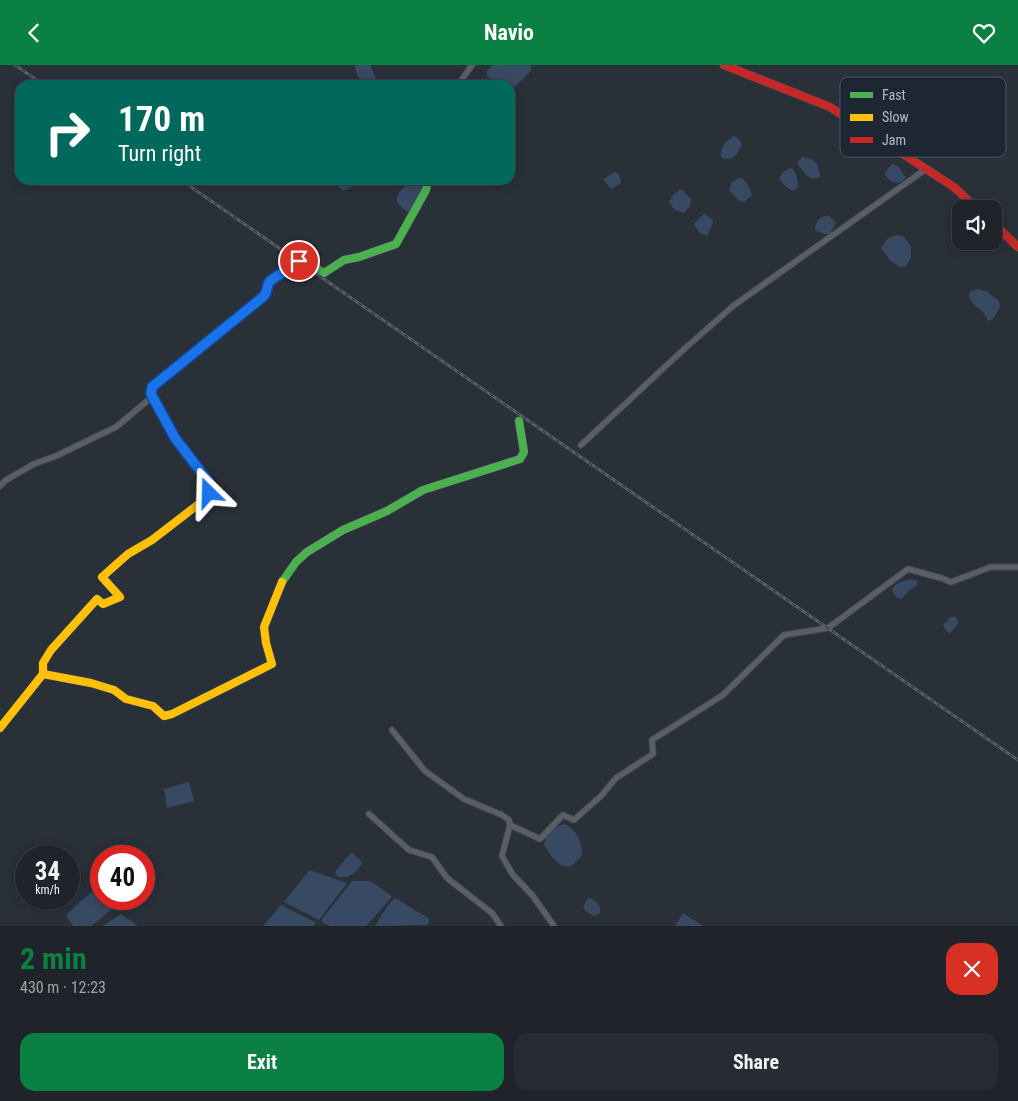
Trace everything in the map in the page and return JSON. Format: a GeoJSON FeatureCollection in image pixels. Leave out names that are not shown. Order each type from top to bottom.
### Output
{"type":"FeatureCollection","features":[{"type":"Feature","properties":{"kind":"street"},"geometry":{"type":"LineString","coordinates":[[462,80],[472,65]]}},
{"type":"Feature","properties":{"kind":"street"},"geometry":{"type":"LineString","coordinates":[[724,65],[830,107],[840,113]]}},
{"type":"Feature","properties":{"kind":"street"},"geometry":{"type":"LineString","coordinates":[[907,157],[954,187],[968,200]]}},
{"type":"Feature","properties":{"kind":"street"},"geometry":{"type":"LineString","coordinates":[[581,445],[733,306],[926,169]]}},
{"type":"Feature","properties":{"kind":"street"},"geometry":{"type":"LineString","coordinates":[[0,728],[43,674],[43,663],[51,650],[97,599],[104,604],[120,597],[102,577],[128,554],[161,534],[204,500],[209,493],[208,481],[175,438],[152,397],[151,389],[156,382],[264,296],[270,281],[291,266],[303,261],[324,273],[344,260],[359,257],[396,244],[427,185]]}},
{"type":"Feature","properties":{"kind":"street"},"geometry":{"type":"LineString","coordinates":[[1002,232],[1018,247]]}},
{"type":"Feature","properties":{"kind":"street"},"geometry":{"type":"LineString","coordinates":[[0,486],[6,480],[34,464],[56,456],[116,427],[152,397]]}},
{"type":"Feature","properties":{"kind":"street"},"geometry":{"type":"LineString","coordinates":[[43,674],[92,683],[114,690],[126,699],[153,706],[164,716],[172,714],[272,664],[264,627],[281,583],[296,562],[307,552],[343,530],[387,511],[422,490],[520,459],[524,452],[519,421]]}},
{"type":"Feature","properties":{"kind":"street"},"geometry":{"type":"LineString","coordinates":[[510,825],[540,839],[563,815],[574,821],[616,779],[653,754],[652,740],[723,695],[784,635],[828,628],[908,569],[951,582],[991,567],[1018,567]]}},
{"type":"Feature","properties":{"kind":"street"},"geometry":{"type":"LineString","coordinates":[[392,730],[425,771],[464,799],[502,815],[509,820],[510,825],[502,856],[513,875],[533,896],[554,926]]}},
{"type":"Feature","properties":{"kind":"street"},"geometry":{"type":"LineString","coordinates":[[369,813],[409,850],[430,855],[447,878],[492,913],[501,926]]}},
{"type":"Feature","properties":{"kind":"water"},"geometry":{"type":"Polygon","coordinates":[[[355,65],[370,65],[376,79],[361,80],[355,65]]]}},
{"type":"Feature","properties":{"kind":"water"},"geometry":{"type":"Polygon","coordinates":[[[492,65],[531,65],[531,71],[515,86],[515,80],[492,80],[487,76],[487,71],[492,65]]]}},
{"type":"Feature","properties":{"kind":"water"},"geometry":{"type":"Polygon","coordinates":[[[734,136],[739,139],[742,145],[738,152],[734,157],[728,159],[721,157],[721,150],[724,145],[734,136]]]}},
{"type":"Feature","properties":{"kind":"water"},"geometry":{"type":"Polygon","coordinates":[[[802,157],[813,160],[816,163],[820,177],[812,179],[805,174],[797,163],[802,157]]]}},
{"type":"Feature","properties":{"kind":"water"},"geometry":{"type":"Polygon","coordinates":[[[892,164],[899,167],[906,178],[899,183],[892,182],[885,175],[892,164]]]}},
{"type":"Feature","properties":{"kind":"water"},"geometry":{"type":"Polygon","coordinates":[[[790,168],[794,170],[798,188],[792,191],[779,178],[783,172],[790,168]]]}},
{"type":"Feature","properties":{"kind":"water"},"geometry":{"type":"Polygon","coordinates":[[[615,172],[618,173],[621,181],[620,184],[611,189],[603,179],[615,172]]]}},
{"type":"Feature","properties":{"kind":"water"},"geometry":{"type":"Polygon","coordinates":[[[742,178],[748,185],[752,195],[744,202],[738,200],[729,190],[732,182],[742,178]]]}},
{"type":"Feature","properties":{"kind":"water"},"geometry":{"type":"Polygon","coordinates":[[[339,185],[355,185],[343,191],[338,187],[339,185]]]}},
{"type":"Feature","properties":{"kind":"water"},"geometry":{"type":"Polygon","coordinates":[[[407,185],[419,185],[423,189],[409,213],[397,201],[398,195],[407,185]]]}},
{"type":"Feature","properties":{"kind":"water"},"geometry":{"type":"Polygon","coordinates":[[[680,190],[691,199],[690,206],[684,213],[675,210],[669,202],[674,194],[680,190]]]}},
{"type":"Feature","properties":{"kind":"water"},"geometry":{"type":"Polygon","coordinates":[[[704,214],[712,219],[713,222],[707,236],[699,232],[694,224],[704,214]]]}},
{"type":"Feature","properties":{"kind":"water"},"geometry":{"type":"Polygon","coordinates":[[[828,215],[836,223],[830,234],[823,234],[815,230],[818,220],[828,215]]]}},
{"type":"Feature","properties":{"kind":"water"},"geometry":{"type":"Polygon","coordinates":[[[897,235],[903,236],[911,246],[911,258],[906,266],[900,267],[891,261],[881,248],[888,238],[897,235]]]}},
{"type":"Feature","properties":{"kind":"water"},"geometry":{"type":"Polygon","coordinates":[[[978,289],[986,291],[999,301],[1000,307],[993,319],[988,321],[984,313],[970,298],[969,294],[971,291],[978,289]]]}},
{"type":"Feature","properties":{"kind":"water"},"geometry":{"type":"Polygon","coordinates":[[[911,579],[916,580],[918,585],[909,590],[902,599],[896,597],[892,590],[895,585],[911,579]]]}},
{"type":"Feature","properties":{"kind":"water"},"geometry":{"type":"Polygon","coordinates":[[[950,617],[955,617],[958,620],[957,626],[950,633],[946,631],[943,625],[950,617]]]}},
{"type":"Feature","properties":{"kind":"water"},"geometry":{"type":"Polygon","coordinates":[[[189,782],[194,801],[167,808],[164,789],[189,782]]]}},
{"type":"Feature","properties":{"kind":"water"},"geometry":{"type":"Polygon","coordinates":[[[565,824],[575,833],[582,851],[582,856],[569,867],[556,861],[544,845],[552,831],[565,824]]]}},
{"type":"Feature","properties":{"kind":"water"},"geometry":{"type":"Polygon","coordinates":[[[352,853],[362,862],[360,866],[356,872],[349,876],[338,877],[335,872],[352,853]]]}},
{"type":"Feature","properties":{"kind":"water"},"geometry":{"type":"Polygon","coordinates":[[[309,871],[347,883],[319,920],[284,902],[309,871]]]}},
{"type":"Feature","properties":{"kind":"water"},"geometry":{"type":"Polygon","coordinates":[[[352,881],[370,881],[391,895],[391,898],[366,926],[330,926],[322,923],[322,919],[352,881]]]}},
{"type":"Feature","properties":{"kind":"water"},"geometry":{"type":"Polygon","coordinates":[[[90,893],[90,910],[111,910],[91,926],[73,926],[66,915],[71,910],[80,910],[80,902],[90,893]]]}},
{"type":"Feature","properties":{"kind":"water"},"geometry":{"type":"Polygon","coordinates":[[[395,898],[428,918],[427,925],[375,926],[395,898]]]}},
{"type":"Feature","properties":{"kind":"water"},"geometry":{"type":"Polygon","coordinates":[[[588,898],[599,905],[600,913],[595,916],[586,912],[583,907],[588,898]]]}},
{"type":"Feature","properties":{"kind":"water"},"geometry":{"type":"Polygon","coordinates":[[[281,905],[315,922],[315,925],[263,926],[281,905]]]}},
{"type":"Feature","properties":{"kind":"water"},"geometry":{"type":"Polygon","coordinates":[[[683,913],[703,926],[675,926],[683,913]]]}},
{"type":"Feature","properties":{"kind":"water"},"geometry":{"type":"Polygon","coordinates":[[[121,914],[138,926],[103,926],[121,914]]]}},
{"type":"Feature","properties":{"kind":"railway"},"geometry":{"type":"LineString","coordinates":[[15,65],[37,80]]}},
{"type":"Feature","properties":{"kind":"railway"},"geometry":{"type":"LineString","coordinates":[[188,185],[1018,760]]}},
{"type":"Feature","properties":{"kind":"traffic: fast"},"geometry":{"type":"LineString","coordinates":[[163,416],[151,394],[151,387],[264,296],[270,281],[299,261],[303,261],[324,273],[344,260],[359,257],[396,244],[427,185]]}},
{"type":"Feature","properties":{"kind":"traffic: fast"},"geometry":{"type":"LineString","coordinates":[[282,582],[296,562],[307,552],[343,530],[387,511],[423,490],[520,459],[524,452],[519,421]]}},
{"type":"Feature","properties":{"kind":"traffic: slow"},"geometry":{"type":"LineString","coordinates":[[43,674],[43,663],[51,650],[97,599],[103,604],[120,597],[102,577],[128,554],[152,540],[204,500],[209,493],[208,481],[180,446],[163,416]]}},
{"type":"Feature","properties":{"kind":"traffic: slow"},"geometry":{"type":"LineString","coordinates":[[0,728],[43,674],[91,683],[114,690],[126,699],[153,706],[164,716],[172,714],[272,664],[264,627],[282,582]]}},
{"type":"Feature","properties":{"kind":"traffic: jam"},"geometry":{"type":"LineString","coordinates":[[724,65],[830,107],[840,113]]}},
{"type":"Feature","properties":{"kind":"traffic: jam"},"geometry":{"type":"LineString","coordinates":[[908,157],[954,187],[968,200]]}},
{"type":"Feature","properties":{"kind":"traffic: jam"},"geometry":{"type":"LineString","coordinates":[[1002,232],[1018,247]]}},
{"type":"Feature","properties":{"kind":"route"},"geometry":{"type":"LineString","coordinates":[[209,493],[208,481],[180,446],[150,391],[156,382],[264,296],[270,281],[299,261]]}}]}
